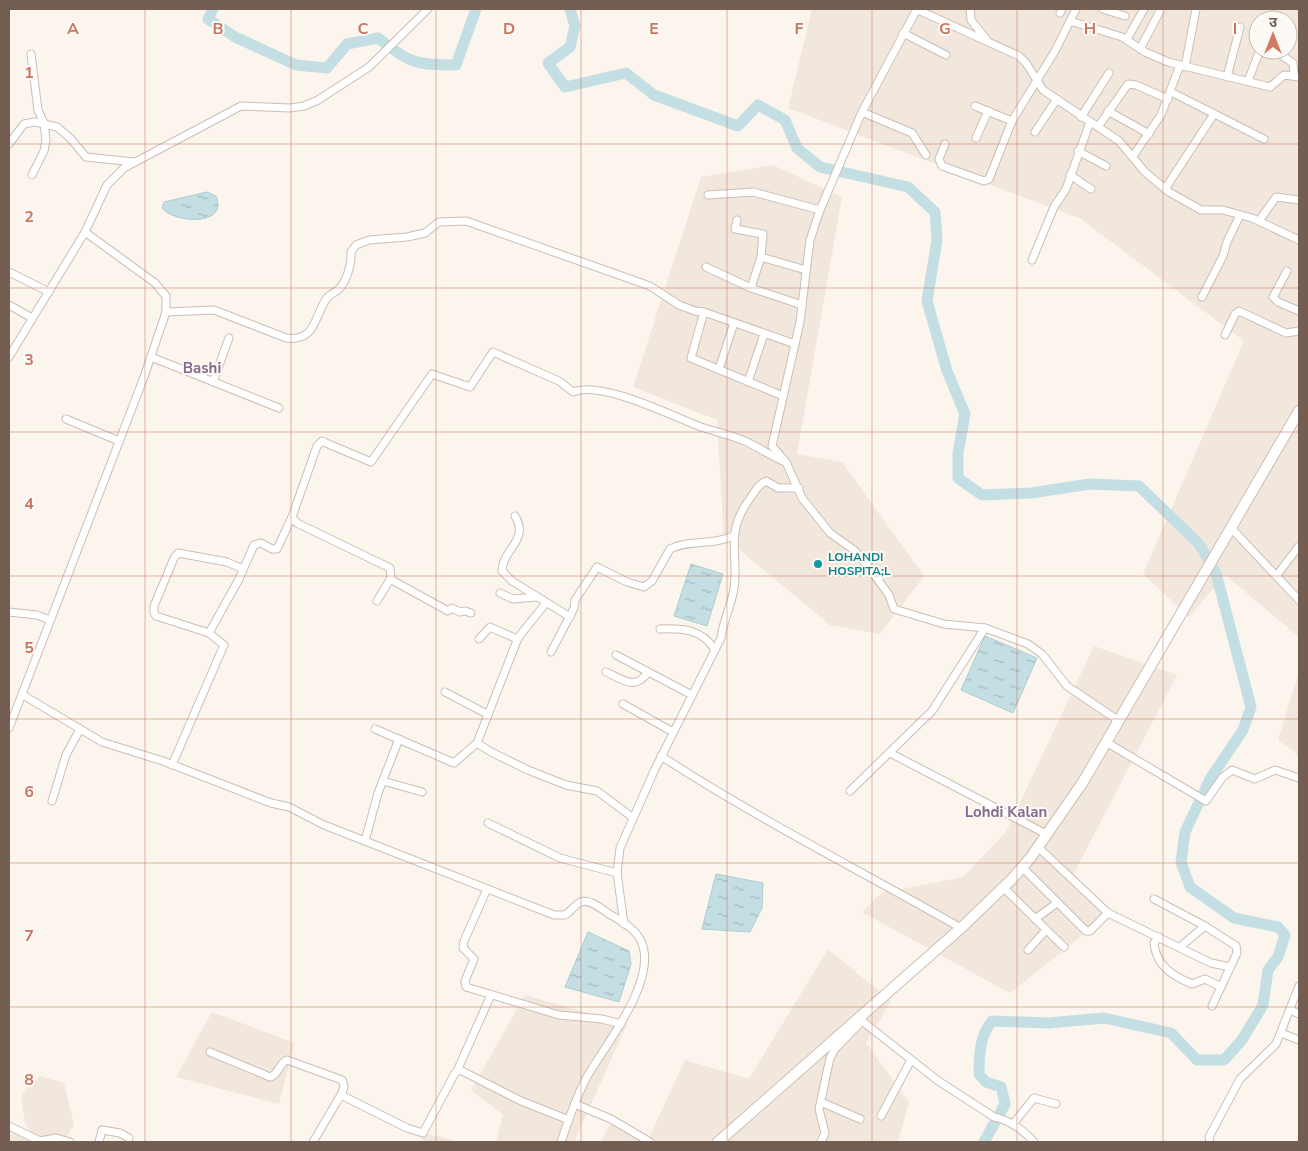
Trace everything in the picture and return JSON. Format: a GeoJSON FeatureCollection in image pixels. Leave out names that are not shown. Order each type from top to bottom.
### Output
{"type":"FeatureCollection","features":[{"type":"Feature","properties":{"kind":"street"},"geometry":{"type":"LineString","coordinates":[[9,357],[85,232],[114,177],[135,162],[241,106],[290,108],[311,103],[344,85],[376,60],[428,9]]}},
{"type":"Feature","properties":{"kind":"street"},"geometry":{"type":"LineString","coordinates":[[1119,721],[1067,686],[1042,654],[1028,644],[985,628],[944,624],[894,610],[889,595],[868,566],[854,550],[830,533],[802,498],[786,462],[774,449],[772,442],[795,344],[810,240],[820,210],[862,112],[916,9],[1019,56],[1026,63],[1043,90],[1119,141],[1145,172],[1165,189],[1201,210],[1223,210],[1240,215],[1259,221],[1299,240]]}},
{"type":"Feature","properties":{"kind":"street"},"geometry":{"type":"LineString","coordinates":[[970,9],[971,20],[986,40]]}},
{"type":"Feature","properties":{"kind":"street"},"geometry":{"type":"LineString","coordinates":[[945,144],[939,159],[940,164],[987,181],[1012,121],[1037,82],[1076,9]]}},
{"type":"Feature","properties":{"kind":"street"},"geometry":{"type":"LineString","coordinates":[[1103,9],[1125,16]]}},
{"type":"Feature","properties":{"kind":"street"},"geometry":{"type":"LineString","coordinates":[[1127,40],[1144,9]]}},
{"type":"Feature","properties":{"kind":"street"},"geometry":{"type":"LineString","coordinates":[[1140,49],[1161,9]]}},
{"type":"Feature","properties":{"kind":"street"},"geometry":{"type":"LineString","coordinates":[[1133,156],[1161,115],[1168,99],[1182,66],[1196,9]]}},
{"type":"Feature","properties":{"kind":"street"},"geometry":{"type":"LineString","coordinates":[[1070,20],[1127,40],[1140,49],[1182,66],[1270,87],[1276,84],[1280,77],[1296,76],[1293,63],[1289,60]]}},
{"type":"Feature","properties":{"kind":"street"},"geometry":{"type":"LineString","coordinates":[[1227,76],[1240,27]]}},
{"type":"Feature","properties":{"kind":"street"},"geometry":{"type":"LineString","coordinates":[[903,33],[946,55]]}},
{"type":"Feature","properties":{"kind":"street"},"geometry":{"type":"LineString","coordinates":[[31,54],[38,110],[44,124],[46,146],[32,175]]}},
{"type":"Feature","properties":{"kind":"street"},"geometry":{"type":"LineString","coordinates":[[1248,81],[1256,60]]}},
{"type":"Feature","properties":{"kind":"street"},"geometry":{"type":"LineString","coordinates":[[1081,117],[1109,73]]}},
{"type":"Feature","properties":{"kind":"street"},"geometry":{"type":"LineString","coordinates":[[1098,127],[1128,84],[1136,84],[1168,99]]}},
{"type":"Feature","properties":{"kind":"street"},"geometry":{"type":"LineString","coordinates":[[1170,92],[1264,139]]}},
{"type":"Feature","properties":{"kind":"street"},"geometry":{"type":"LineString","coordinates":[[1035,132],[1056,99]]}},
{"type":"Feature","properties":{"kind":"street"},"geometry":{"type":"LineString","coordinates":[[975,106],[1012,121]]}},
{"type":"Feature","properties":{"kind":"street"},"geometry":{"type":"LineString","coordinates":[[976,138],[988,111]]}},
{"type":"Feature","properties":{"kind":"street"},"geometry":{"type":"LineString","coordinates":[[1108,111],[1149,134]]}},
{"type":"Feature","properties":{"kind":"street"},"geometry":{"type":"LineString","coordinates":[[862,112],[912,132],[926,154]]}},
{"type":"Feature","properties":{"kind":"street"},"geometry":{"type":"LineString","coordinates":[[1165,189],[1214,114]]}},
{"type":"Feature","properties":{"kind":"street"},"geometry":{"type":"LineString","coordinates":[[1032,260],[1054,207],[1066,189],[1078,151],[1090,122]]}},
{"type":"Feature","properties":{"kind":"street"},"geometry":{"type":"LineString","coordinates":[[9,144],[24,124],[44,124],[63,131],[86,157],[135,162]]}},
{"type":"Feature","properties":{"kind":"street"},"geometry":{"type":"LineString","coordinates":[[1078,151],[1106,166]]}},
{"type":"Feature","properties":{"kind":"street"},"geometry":{"type":"LineString","coordinates":[[1070,175],[1091,189]]}},
{"type":"Feature","properties":{"kind":"street"},"geometry":{"type":"LineString","coordinates":[[708,195],[753,192],[820,210]]}},
{"type":"Feature","properties":{"kind":"street"},"geometry":{"type":"LineString","coordinates":[[1259,221],[1276,197],[1299,200]]}},
{"type":"Feature","properties":{"kind":"street"},"geometry":{"type":"LineString","coordinates":[[1202,297],[1223,256],[1227,242],[1240,215]]}},
{"type":"Feature","properties":{"kind":"street"},"geometry":{"type":"LineString","coordinates":[[166,312],[214,310],[286,338],[298,338],[313,328],[326,299],[343,284],[352,260],[351,252],[356,246],[370,240],[396,239],[425,233],[439,222],[466,220],[650,286],[679,305],[795,344]]}},
{"type":"Feature","properties":{"kind":"street"},"geometry":{"type":"LineString","coordinates":[[737,220],[735,229],[763,234],[761,257],[751,288]]}},
{"type":"Feature","properties":{"kind":"street"},"geometry":{"type":"LineString","coordinates":[[9,728],[24,694],[50,620],[151,357],[166,312],[166,296],[155,283],[85,232]]}},
{"type":"Feature","properties":{"kind":"street"},"geometry":{"type":"LineString","coordinates":[[761,257],[806,270]]}},
{"type":"Feature","properties":{"kind":"street"},"geometry":{"type":"LineString","coordinates":[[706,267],[751,288],[802,305]]}},
{"type":"Feature","properties":{"kind":"street"},"geometry":{"type":"LineString","coordinates":[[1287,271],[1273,296],[1278,302],[1299,311]]}},
{"type":"Feature","properties":{"kind":"street"},"geometry":{"type":"LineString","coordinates":[[9,272],[49,292]]}},
{"type":"Feature","properties":{"kind":"street"},"geometry":{"type":"LineString","coordinates":[[9,305],[32,318]]}},
{"type":"Feature","properties":{"kind":"street"},"geometry":{"type":"LineString","coordinates":[[1225,335],[1235,314],[1239,311],[1286,333],[1299,331]]}},
{"type":"Feature","properties":{"kind":"street"},"geometry":{"type":"LineString","coordinates":[[704,312],[691,358],[783,396]]}},
{"type":"Feature","properties":{"kind":"street"},"geometry":{"type":"LineString","coordinates":[[719,369],[734,323]]}},
{"type":"Feature","properties":{"kind":"street"},"geometry":{"type":"LineString","coordinates":[[748,382],[764,334]]}},
{"type":"Feature","properties":{"kind":"street"},"geometry":{"type":"LineString","coordinates":[[213,382],[229,338]]}},
{"type":"Feature","properties":{"kind":"street"},"geometry":{"type":"LineString","coordinates":[[210,633],[256,543],[276,549],[292,516],[320,443],[326,443],[371,462],[432,374],[443,375],[464,385],[472,386],[493,352],[558,381],[572,392],[594,389],[626,398],[715,432],[743,440],[766,454],[786,462]]}},
{"type":"Feature","properties":{"kind":"street"},"geometry":{"type":"LineString","coordinates":[[151,357],[279,408]]}},
{"type":"Feature","properties":{"kind":"street"},"geometry":{"type":"LineString","coordinates":[[718,1142],[961,928],[1004,888],[1038,848],[1119,721],[1299,411]]}},
{"type":"Feature","properties":{"kind":"street"},"geometry":{"type":"LineString","coordinates":[[66,419],[119,441]]}},
{"type":"Feature","properties":{"kind":"street"},"geometry":{"type":"LineString","coordinates":[[624,924],[617,873],[620,848],[632,817],[661,756],[721,638],[723,621],[734,590],[733,536],[742,508],[757,486],[766,481],[778,488],[799,488]]}},
{"type":"Feature","properties":{"kind":"street"},"geometry":{"type":"LineString","coordinates":[[292,516],[297,523],[390,568],[392,575],[377,601]]}},
{"type":"Feature","properties":{"kind":"street"},"geometry":{"type":"LineString","coordinates":[[516,516],[521,529],[502,572],[546,603],[570,617]]}},
{"type":"Feature","properties":{"kind":"street"},"geometry":{"type":"LineString","coordinates":[[1231,528],[1299,598]]}},
{"type":"Feature","properties":{"kind":"street"},"geometry":{"type":"LineString","coordinates":[[551,652],[570,617],[575,600],[597,567],[627,582],[644,587],[652,581],[670,549],[684,544],[721,542],[733,536]]}},
{"type":"Feature","properties":{"kind":"street"},"geometry":{"type":"LineString","coordinates":[[1277,575],[1299,546]]}},
{"type":"Feature","properties":{"kind":"street"},"geometry":{"type":"LineString","coordinates":[[172,765],[224,649],[223,642],[210,633],[161,618],[154,613],[154,606],[174,558],[178,553],[227,562],[243,569]]}},
{"type":"Feature","properties":{"kind":"street"},"geometry":{"type":"LineString","coordinates":[[390,579],[448,611],[452,608],[460,612],[465,610],[471,613]]}},
{"type":"Feature","properties":{"kind":"street"},"geometry":{"type":"LineString","coordinates":[[500,592],[519,600],[537,597]]}},
{"type":"Feature","properties":{"kind":"street"},"geometry":{"type":"LineString","coordinates":[[375,729],[454,763],[477,743],[518,638],[546,603]]}},
{"type":"Feature","properties":{"kind":"street"},"geometry":{"type":"LineString","coordinates":[[9,612],[36,615],[50,620]]}},
{"type":"Feature","properties":{"kind":"street"},"geometry":{"type":"LineString","coordinates":[[479,639],[490,627],[513,639],[518,638]]}},
{"type":"Feature","properties":{"kind":"street"},"geometry":{"type":"LineString","coordinates":[[850,791],[936,705],[963,659],[985,628]]}},
{"type":"Feature","properties":{"kind":"street"},"geometry":{"type":"LineString","coordinates":[[660,629],[697,633],[708,639],[715,650]]}},
{"type":"Feature","properties":{"kind":"street"},"geometry":{"type":"LineString","coordinates":[[616,655],[692,695]]}},
{"type":"Feature","properties":{"kind":"street"},"geometry":{"type":"LineString","coordinates":[[606,672],[635,684],[640,682],[648,672]]}},
{"type":"Feature","properties":{"kind":"street"},"geometry":{"type":"LineString","coordinates":[[445,692],[487,714]]}},
{"type":"Feature","properties":{"kind":"street"},"geometry":{"type":"LineString","coordinates":[[24,694],[80,729],[113,746],[172,765],[271,803],[289,807],[324,825],[560,916],[569,913],[579,903],[587,901],[624,924],[641,941],[644,963],[635,996],[621,1024],[589,1074],[574,1104],[562,1142]]}},
{"type":"Feature","properties":{"kind":"street"},"geometry":{"type":"LineString","coordinates":[[623,704],[673,732]]}},
{"type":"Feature","properties":{"kind":"street"},"geometry":{"type":"LineString","coordinates":[[52,801],[66,755],[80,729]]}},
{"type":"Feature","properties":{"kind":"street"},"geometry":{"type":"LineString","coordinates":[[365,841],[383,781],[399,739]]}},
{"type":"Feature","properties":{"kind":"street"},"geometry":{"type":"LineString","coordinates":[[1106,742],[1203,800],[1209,799],[1222,778],[1232,770],[1255,779],[1275,770],[1299,778]]}},
{"type":"Feature","properties":{"kind":"street"},"geometry":{"type":"LineString","coordinates":[[477,743],[528,770],[566,785],[593,789],[632,817]]}},
{"type":"Feature","properties":{"kind":"street"},"geometry":{"type":"LineString","coordinates":[[890,753],[1048,835]]}},
{"type":"Feature","properties":{"kind":"street"},"geometry":{"type":"LineString","coordinates":[[661,756],[739,806],[843,861],[961,928]]}},
{"type":"Feature","properties":{"kind":"street"},"geometry":{"type":"LineString","coordinates":[[383,781],[422,792]]}},
{"type":"Feature","properties":{"kind":"street"},"geometry":{"type":"LineString","coordinates":[[488,822],[560,858],[617,873]]}},
{"type":"Feature","properties":{"kind":"street"},"geometry":{"type":"LineString","coordinates":[[1038,848],[1108,912],[1211,963],[1230,967]]}},
{"type":"Feature","properties":{"kind":"street"},"geometry":{"type":"LineString","coordinates":[[1022,868],[1088,932],[1108,912]]}},
{"type":"Feature","properties":{"kind":"street"},"geometry":{"type":"LineString","coordinates":[[487,888],[463,946],[474,959],[465,985],[491,995],[559,1015],[602,1019],[621,1024]]}},
{"type":"Feature","properties":{"kind":"street"},"geometry":{"type":"LineString","coordinates":[[1004,888],[1064,947]]}},
{"type":"Feature","properties":{"kind":"street"},"geometry":{"type":"LineString","coordinates":[[1154,899],[1205,926],[1236,946],[1237,953],[1212,1006]]}},
{"type":"Feature","properties":{"kind":"street"},"geometry":{"type":"LineString","coordinates":[[1035,919],[1057,903]]}},
{"type":"Feature","properties":{"kind":"street"},"geometry":{"type":"LineString","coordinates":[[1180,947],[1205,926]]}},
{"type":"Feature","properties":{"kind":"street"},"geometry":{"type":"LineString","coordinates":[[1028,950],[1046,930]]}},
{"type":"Feature","properties":{"kind":"street"},"geometry":{"type":"LineString","coordinates":[[1159,937],[1154,945],[1162,965],[1171,975],[1192,984],[1204,979],[1221,987]]}},
{"type":"Feature","properties":{"kind":"street"},"geometry":{"type":"LineString","coordinates":[[1210,1142],[1209,1137],[1240,1079],[1274,1047],[1299,986]]}},
{"type":"Feature","properties":{"kind":"street"},"geometry":{"type":"LineString","coordinates":[[341,1095],[407,1128],[423,1133],[457,1070],[491,995]]}},
{"type":"Feature","properties":{"kind":"street"},"geometry":{"type":"LineString","coordinates":[[1290,1010],[1299,1014]]}},
{"type":"Feature","properties":{"kind":"street"},"geometry":{"type":"LineString","coordinates":[[862,1017],[937,1080],[994,1117],[1003,1118],[1013,1124],[1034,1142]]}},
{"type":"Feature","properties":{"kind":"street"},"geometry":{"type":"LineString","coordinates":[[821,1142],[825,1133],[820,1118],[821,1102],[831,1054],[862,1017]]}},
{"type":"Feature","properties":{"kind":"street"},"geometry":{"type":"LineString","coordinates":[[1281,1032],[1299,1040]]}},
{"type":"Feature","properties":{"kind":"street"},"geometry":{"type":"LineString","coordinates":[[210,1052],[270,1078],[275,1076],[284,1061],[299,1063],[342,1080],[344,1086],[341,1095],[313,1142]]}},
{"type":"Feature","properties":{"kind":"street"},"geometry":{"type":"LineString","coordinates":[[881,1116],[911,1060]]}},
{"type":"Feature","properties":{"kind":"street"},"geometry":{"type":"LineString","coordinates":[[457,1070],[464,1070],[521,1101],[568,1120]]}},
{"type":"Feature","properties":{"kind":"street"},"geometry":{"type":"LineString","coordinates":[[1013,1124],[1034,1098],[1056,1104]]}},
{"type":"Feature","properties":{"kind":"street"},"geometry":{"type":"LineString","coordinates":[[821,1102],[860,1119]]}},
{"type":"Feature","properties":{"kind":"street"},"geometry":{"type":"LineString","coordinates":[[574,1104],[610,1119],[650,1142]]}},
{"type":"Feature","properties":{"kind":"street"},"geometry":{"type":"LineString","coordinates":[[9,1136],[11,1127],[40,1141],[49,1141],[56,1138],[70,1142]]}},
{"type":"Feature","properties":{"kind":"street"},"geometry":{"type":"LineString","coordinates":[[99,1142],[102,1130],[129,1138]]}},
{"type":"Feature","properties":{"kind":"shaded area"},"geometry":{"type":"Polygon","coordinates":[[[812,9],[1299,9],[1299,637],[1225,575],[1189,617],[1143,574],[1244,341],[1081,219],[788,108],[812,9]]]}},
{"type":"Feature","properties":{"kind":"shaded area"},"geometry":{"type":"Polygon","coordinates":[[[773,165],[842,197],[797,454],[842,462],[924,576],[880,634],[830,625],[724,537],[717,420],[633,387],[701,177],[773,165]]]}},
{"type":"Feature","properties":{"kind":"shaded area"},"geometry":{"type":"Polygon","coordinates":[[[1094,646],[1177,675],[1072,877],[1109,914],[1010,993],[862,912],[881,893],[963,877],[1006,832],[1094,646]]]}},
{"type":"Feature","properties":{"kind":"shaded area"},"geometry":{"type":"Polygon","coordinates":[[[1299,672],[1299,756],[1278,740],[1299,672]]]}},
{"type":"Feature","properties":{"kind":"shaded area"},"geometry":{"type":"Polygon","coordinates":[[[828,949],[891,1001],[866,1043],[909,1102],[898,1142],[647,1142],[685,1060],[749,1079],[828,949]]]}},
{"type":"Feature","properties":{"kind":"shaded area"},"geometry":{"type":"Polygon","coordinates":[[[525,995],[627,1024],[574,1142],[496,1142],[503,1115],[471,1090],[525,995]]]}},
{"type":"Feature","properties":{"kind":"shaded area"},"geometry":{"type":"Polygon","coordinates":[[[212,1012],[295,1043],[279,1104],[176,1077],[212,1012]]]}},
{"type":"Feature","properties":{"kind":"shaded area"},"geometry":{"type":"Polygon","coordinates":[[[40,1076],[64,1083],[74,1125],[63,1142],[9,1142],[9,1134],[32,1133],[25,1123],[21,1095],[40,1076]]]}},
{"type":"Feature","properties":{"kind":"shaded area"},"geometry":{"type":"Polygon","coordinates":[[[612,1120],[647,1142],[601,1142],[612,1120]]]}},
{"type":"Feature","properties":{"kind":"shaded area"},"geometry":{"type":"Polygon","coordinates":[[[424,1133],[460,1142],[422,1142],[424,1133]]]}},
{"type":"Feature","properties":{"kind":"water"},"geometry":{"type":"Polygon","coordinates":[[[207,192],[216,196],[218,206],[215,213],[208,217],[188,219],[178,217],[162,208],[164,202],[207,192]]]}},
{"type":"Feature","properties":{"kind":"water"},"geometry":{"type":"Polygon","coordinates":[[[691,564],[723,574],[707,626],[674,616],[691,564]]]}},
{"type":"Feature","properties":{"kind":"water"},"geometry":{"type":"Polygon","coordinates":[[[985,636],[1037,658],[1013,713],[961,690],[985,636]]]}},
{"type":"Feature","properties":{"kind":"water"},"geometry":{"type":"Polygon","coordinates":[[[716,874],[763,883],[762,908],[750,932],[702,929],[716,874]]]}},
{"type":"Feature","properties":{"kind":"water"},"geometry":{"type":"Polygon","coordinates":[[[588,932],[629,951],[631,964],[619,1002],[565,987],[588,932]]]}},
{"type":"Feature","properties":{"kind":"waterway"},"geometry":{"type":"LineString","coordinates":[[213,9],[208,19],[235,37],[296,65],[327,68],[347,44],[378,38],[398,53],[413,61],[456,65],[476,9]]}},
{"type":"Feature","properties":{"kind":"waterway"},"geometry":{"type":"LineString","coordinates":[[570,9],[575,26],[570,47],[548,63],[565,87],[626,73],[654,95],[738,126],[758,105],[785,120],[797,148],[820,167],[908,187],[935,212],[937,240],[927,301],[947,371],[965,414],[958,453],[958,478],[982,495],[1031,493],[1090,484],[1139,486],[1199,544],[1216,573],[1251,707],[1243,730],[1210,779],[1185,832],[1181,862],[1190,887],[1234,918],[1278,927],[1285,935],[1278,957],[1268,970],[1263,1005],[1242,1040],[1224,1060],[1197,1060],[1171,1033],[1104,1018],[1048,1023],[992,1021],[983,1039],[979,1074],[986,1082],[1001,1087],[1005,1104],[984,1142]]}},
{"type":"Feature","properties":{"kind":"place","name":"LOHANDI HOSPITA;L"},"geometry":{"type":"Point","coordinates":[818,564]}},
{"type":"Feature","properties":{"kind":"district","name":"Bashi"},"geometry":{"type":"Point","coordinates":[202,368]}},
{"type":"Feature","properties":{"kind":"district","name":"Lohdi Kalan"},"geometry":{"type":"Point","coordinates":[1006,812]}}]}
